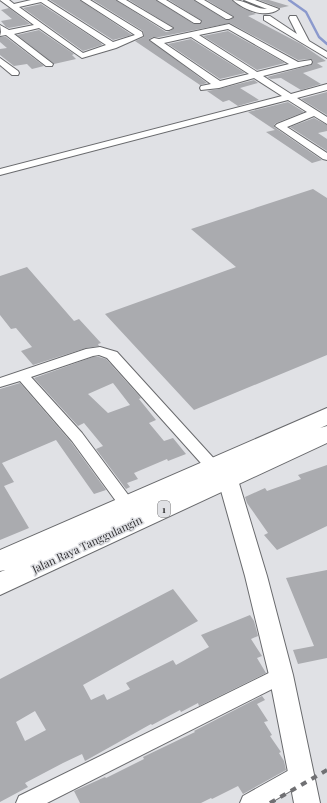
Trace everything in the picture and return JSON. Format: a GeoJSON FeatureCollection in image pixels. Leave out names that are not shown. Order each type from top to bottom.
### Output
{"type":"FeatureCollection","features":[{"type":"Feature","properties":{"kind":"highway","name":"Jalan Raya Tanggulangin"},"geometry":{"type":"LineString","coordinates":[[0,584],[220,473],[327,416]]}},
{"type":"Feature","properties":{"kind":"highway","name":"Jalan Raya Tanggulangin"},"geometry":{"type":"LineString","coordinates":[[0,561],[127,504],[220,473],[327,434]]}},
{"type":"Feature","properties":{"kind":"street"},"geometry":{"type":"LineString","coordinates":[[4,0],[82,56],[137,37],[140,34],[85,0]]}},
{"type":"Feature","properties":{"kind":"street"},"geometry":{"type":"LineString","coordinates":[[12,6],[42,0],[113,46]]}},
{"type":"Feature","properties":{"kind":"street"},"geometry":{"type":"LineString","coordinates":[[121,0],[169,28]]}},
{"type":"Feature","properties":{"kind":"street"},"geometry":{"type":"LineString","coordinates":[[161,0],[196,21]]}},
{"type":"Feature","properties":{"kind":"street"},"geometry":{"type":"LineString","coordinates":[[199,0],[229,17]]}},
{"type":"Feature","properties":{"kind":"street"},"geometry":{"type":"LineString","coordinates":[[237,0],[261,12],[275,9],[248,0]]}},
{"type":"Feature","properties":{"kind":"street"},"geometry":{"type":"LineString","coordinates":[[267,18],[282,29],[305,41],[327,56]]}},
{"type":"Feature","properties":{"kind":"street"},"geometry":{"type":"LineString","coordinates":[[292,18],[305,41]]}},
{"type":"Feature","properties":{"kind":"street"},"geometry":{"type":"LineString","coordinates":[[4,34],[39,26]]}},
{"type":"Feature","properties":{"kind":"street"},"geometry":{"type":"LineString","coordinates":[[219,84],[154,40],[195,34],[229,26],[296,65]]}},
{"type":"Feature","properties":{"kind":"street"},"geometry":{"type":"LineString","coordinates":[[0,27],[4,34],[49,64]]}},
{"type":"Feature","properties":{"kind":"street"},"geometry":{"type":"LineString","coordinates":[[195,34],[288,93],[327,114]]}},
{"type":"Feature","properties":{"kind":"street"},"geometry":{"type":"LineString","coordinates":[[0,61],[14,73]]}},
{"type":"Feature","properties":{"kind":"street"},"geometry":{"type":"LineString","coordinates":[[204,88],[308,62]]}},
{"type":"Feature","properties":{"kind":"street"},"geometry":{"type":"LineString","coordinates":[[0,164],[130,134],[288,93],[327,80]]}},
{"type":"Feature","properties":{"kind":"street"},"geometry":{"type":"LineString","coordinates":[[288,93],[327,87]]}},
{"type":"Feature","properties":{"kind":"street"},"geometry":{"type":"LineString","coordinates":[[288,93],[314,113],[327,120]]}},
{"type":"Feature","properties":{"kind":"street"},"geometry":{"type":"LineString","coordinates":[[314,113],[280,126],[327,157]]}},
{"type":"Feature","properties":{"kind":"street"},"geometry":{"type":"LineString","coordinates":[[0,172],[130,134]]}},
{"type":"Feature","properties":{"kind":"street"},"geometry":{"type":"LineString","coordinates":[[0,383],[91,352],[100,351],[112,355],[220,473],[256,576],[281,675],[307,803]]}},
{"type":"Feature","properties":{"kind":"street"},"geometry":{"type":"LineString","coordinates":[[22,375],[77,437],[127,504]]}},
{"type":"Feature","properties":{"kind":"street"},"geometry":{"type":"LineString","coordinates":[[26,803],[281,675]]}},
{"type":"Feature","properties":{"kind":"street"},"geometry":{"type":"LineString","coordinates":[[250,803],[300,774]]}},
{"type":"Feature","properties":{"kind":"building"},"geometry":{"type":"Polygon","coordinates":[[[50,0],[80,0],[132,35],[113,40],[50,0]]]}},
{"type":"Feature","properties":{"kind":"building"},"geometry":{"type":"Polygon","coordinates":[[[93,0],[116,0],[166,32],[174,28],[129,0],[156,0],[194,24],[200,24],[202,21],[169,0],[194,0],[226,20],[230,20],[234,17],[207,0],[232,0],[242,8],[256,14],[248,16],[301,44],[326,61],[317,63],[323,67],[303,73],[321,84],[301,90],[281,78],[271,79],[267,77],[311,65],[313,61],[311,59],[298,60],[230,23],[149,39],[207,83],[200,85],[135,41],[144,37],[143,31],[93,0]]]}},
{"type":"Feature","properties":{"kind":"building"},"geometry":{"type":"Polygon","coordinates":[[[259,0],[269,0],[289,6],[280,8],[259,0]]]}},
{"type":"Feature","properties":{"kind":"building"},"geometry":{"type":"Polygon","coordinates":[[[41,4],[102,45],[83,51],[23,8],[41,4]]]}},
{"type":"Feature","properties":{"kind":"building"},"geometry":{"type":"Polygon","coordinates":[[[9,8],[30,24],[9,28],[6,27],[1,21],[12,19],[1,10],[9,8]]]}},
{"type":"Feature","properties":{"kind":"building"},"geometry":{"type":"Polygon","coordinates":[[[39,30],[74,54],[72,55],[76,59],[54,64],[17,35],[39,30]]]}},
{"type":"Feature","properties":{"kind":"building"},"geometry":{"type":"Polygon","coordinates":[[[228,31],[285,63],[257,70],[203,36],[228,31]]]}},
{"type":"Feature","properties":{"kind":"building"},"geometry":{"type":"Polygon","coordinates":[[[0,37],[6,37],[44,66],[32,69],[27,64],[14,66],[0,55],[0,49],[7,48],[0,42],[0,37]]]}},
{"type":"Feature","properties":{"kind":"building"},"geometry":{"type":"Polygon","coordinates":[[[191,39],[245,73],[220,79],[168,44],[191,39]]]}},
{"type":"Feature","properties":{"kind":"building"},"geometry":{"type":"Polygon","coordinates":[[[254,80],[258,83],[240,88],[259,100],[238,106],[229,100],[223,102],[207,91],[219,89],[254,80]]]}},
{"type":"Feature","properties":{"kind":"building"},"geometry":{"type":"Polygon","coordinates":[[[327,92],[327,115],[301,99],[327,92]]]}},
{"type":"Feature","properties":{"kind":"building"},"geometry":{"type":"Polygon","coordinates":[[[288,102],[304,112],[276,123],[274,127],[322,160],[312,163],[266,132],[275,130],[248,112],[288,102]]]}},
{"type":"Feature","properties":{"kind":"building"},"geometry":{"type":"Polygon","coordinates":[[[314,118],[327,125],[327,131],[318,133],[327,139],[327,151],[290,127],[314,118]]]}},
{"type":"Feature","properties":{"kind":"building"},"geometry":{"type":"Polygon","coordinates":[[[313,189],[327,198],[327,355],[194,410],[105,314],[236,267],[191,229],[313,189]]]}},
{"type":"Feature","properties":{"kind":"building"},"geometry":{"type":"Polygon","coordinates":[[[27,267],[74,321],[79,319],[101,343],[98,344],[99,346],[86,348],[33,365],[21,351],[32,347],[16,328],[11,329],[0,315],[0,276],[27,267]]]}},
{"type":"Feature","properties":{"kind":"building"},"geometry":{"type":"Polygon","coordinates":[[[93,357],[106,359],[141,398],[139,399],[156,420],[149,423],[164,441],[173,438],[186,454],[168,461],[167,459],[134,473],[138,479],[127,483],[130,487],[126,489],[96,449],[103,446],[84,423],[78,426],[34,378],[93,357]],[[113,383],[88,394],[108,413],[130,405],[113,383]]]}},
{"type":"Feature","properties":{"kind":"building"},"geometry":{"type":"Polygon","coordinates":[[[20,383],[71,442],[106,490],[94,494],[56,440],[2,463],[14,482],[4,486],[29,528],[0,540],[0,389],[20,383]]]}},
{"type":"Feature","properties":{"kind":"building"},"geometry":{"type":"Polygon","coordinates":[[[327,465],[327,526],[277,550],[264,535],[268,533],[247,503],[245,497],[265,488],[267,491],[301,479],[298,475],[327,465]]]}},
{"type":"Feature","properties":{"kind":"building"},"geometry":{"type":"Polygon","coordinates":[[[327,570],[327,658],[298,664],[293,650],[314,646],[286,578],[327,570]]]}},
{"type":"Feature","properties":{"kind":"building"},"geometry":{"type":"Polygon","coordinates":[[[173,589],[198,621],[83,685],[91,700],[104,694],[107,700],[130,689],[126,683],[173,660],[176,665],[209,647],[201,635],[250,615],[254,621],[258,636],[251,639],[262,656],[257,658],[266,673],[199,706],[198,703],[181,712],[180,710],[152,725],[151,724],[85,761],[82,754],[63,763],[25,783],[28,787],[0,802],[0,679],[173,589]],[[35,711],[16,722],[25,741],[46,730],[35,711]]]}},
{"type":"Feature","properties":{"kind":"building"},"geometry":{"type":"Polygon","coordinates":[[[262,696],[265,700],[257,704],[268,721],[264,722],[272,735],[270,736],[281,752],[279,753],[284,761],[286,770],[243,794],[238,786],[201,803],[80,803],[74,791],[105,777],[106,778],[144,759],[143,757],[195,732],[194,731],[262,696]]]}},
{"type":"Feature","properties":{"kind":"waterway"},"geometry":{"type":"LineString","coordinates":[[289,0],[306,12],[319,37],[327,44]]}},
{"type":"Feature","properties":{"kind":"railway"},"geometry":{"type":"LineString","coordinates":[[270,803],[327,770]]}}]}
